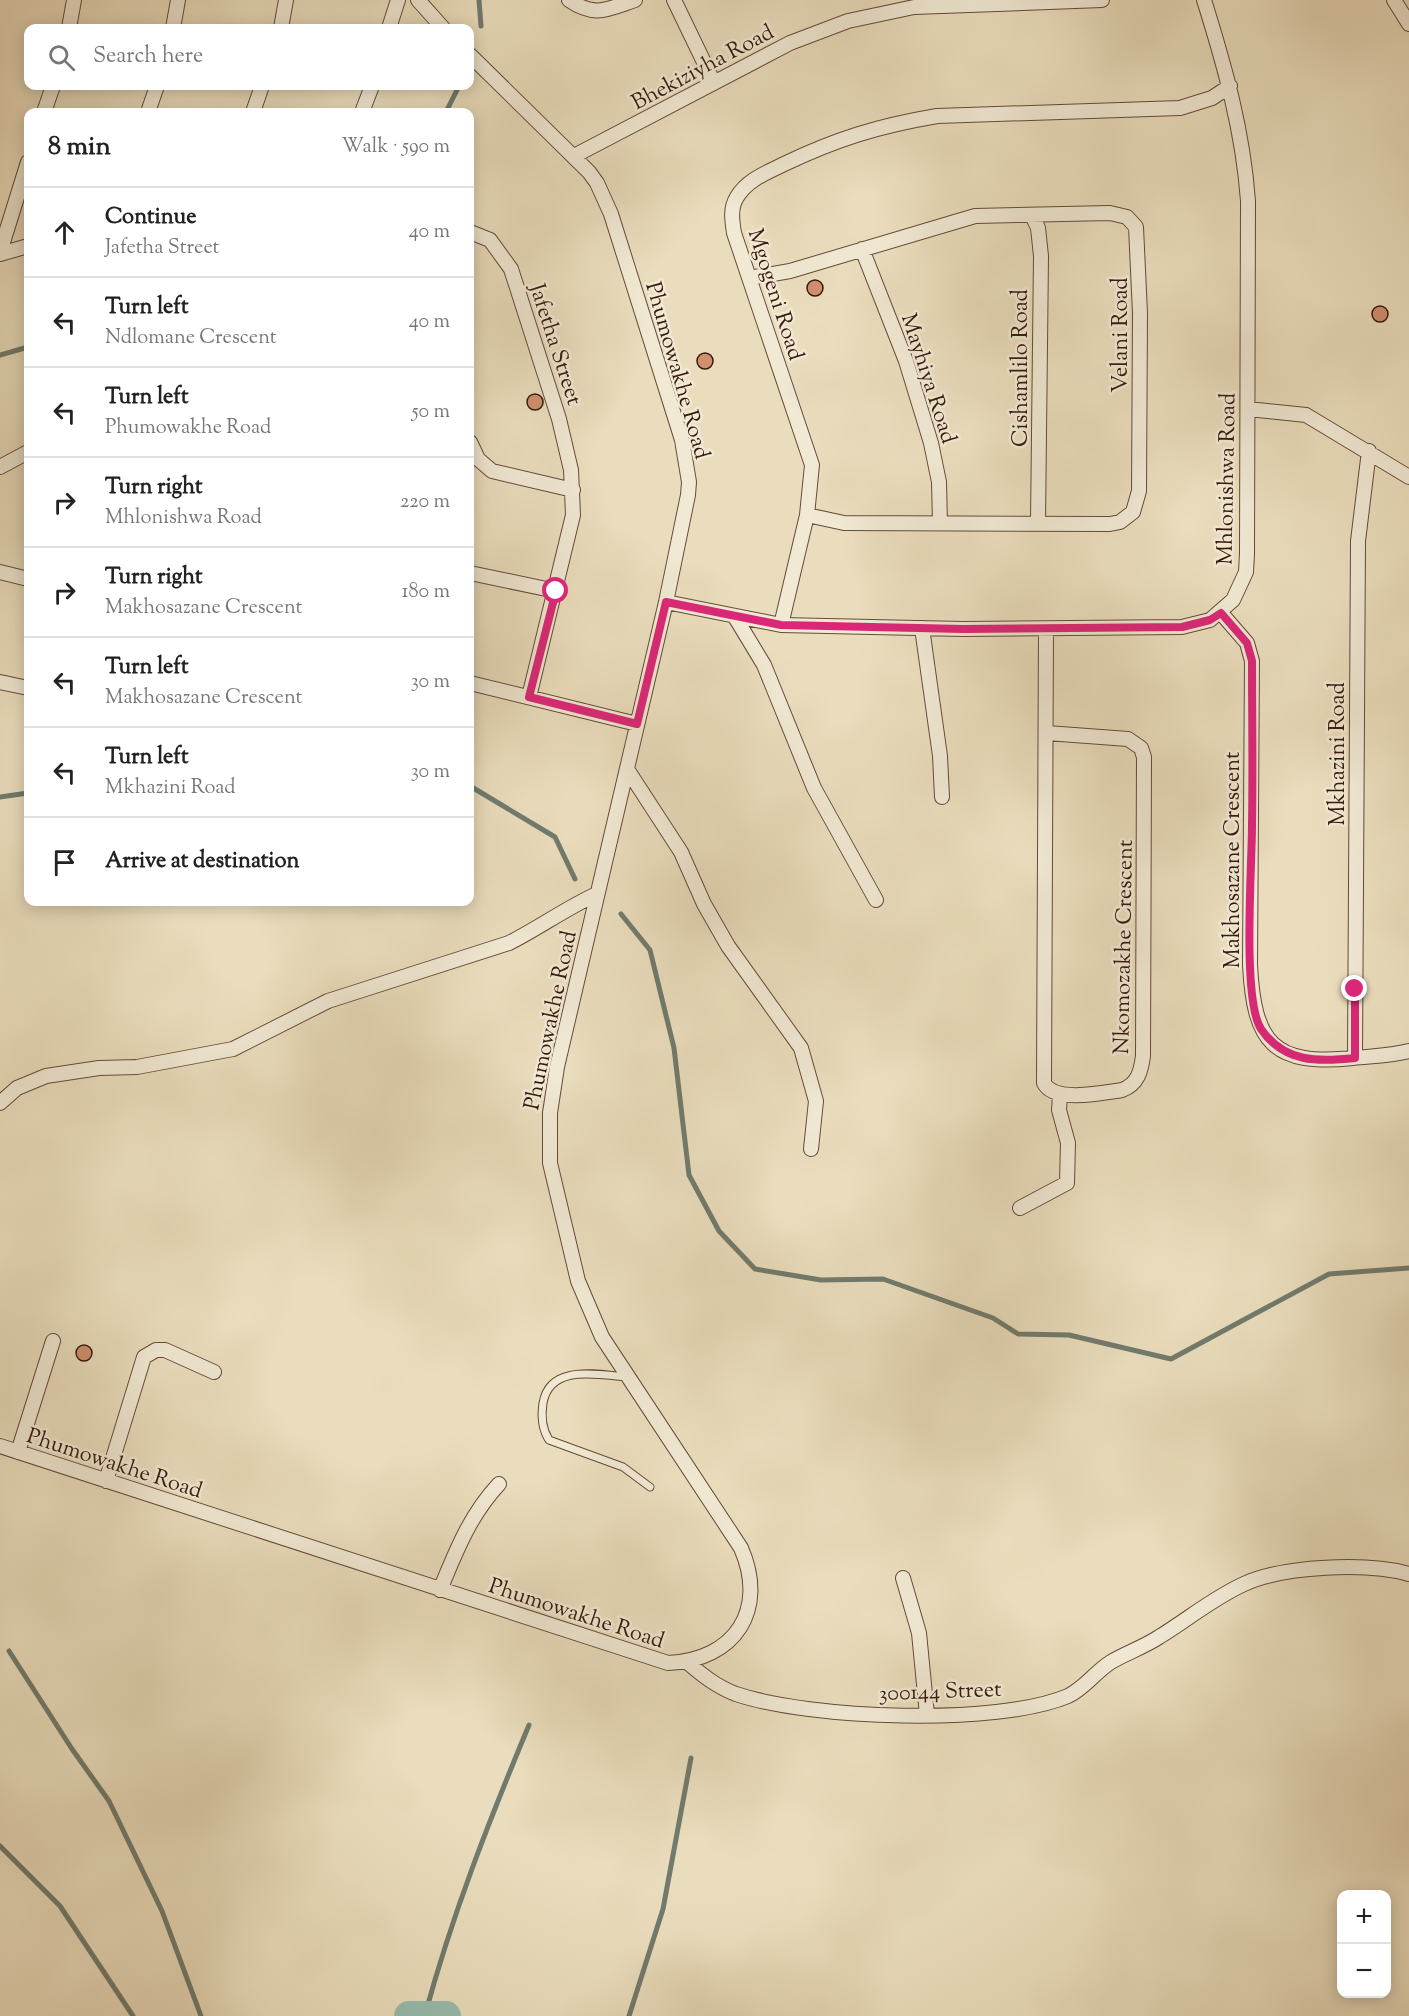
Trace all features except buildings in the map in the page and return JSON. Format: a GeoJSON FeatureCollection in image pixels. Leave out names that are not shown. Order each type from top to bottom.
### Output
{"type":"FeatureCollection","features":[{"type":"Feature","properties":{"kind":"street"},"geometry":{"type":"LineString","coordinates":[[70,24],[74,0]]}},
{"type":"Feature","properties":{"kind":"street"},"geometry":{"type":"LineString","coordinates":[[174,24],[178,0]]}},
{"type":"Feature","properties":{"kind":"street"},"geometry":{"type":"LineString","coordinates":[[282,24],[286,0]]}},
{"type":"Feature","properties":{"kind":"street"},"geometry":{"type":"LineString","coordinates":[[390,24],[398,0]]}},
{"type":"Feature","properties":{"kind":"street"},"geometry":{"type":"LineString","coordinates":[[418,0],[439,24]]}},
{"type":"Feature","properties":{"kind":"street"},"geometry":{"type":"LineString","coordinates":[[569,0],[585,10],[597,12],[635,0]]}},
{"type":"Feature","properties":{"kind":"street"},"geometry":{"type":"LineString","coordinates":[[674,0],[714,83]]}},
{"type":"Feature","properties":{"kind":"street","name":"Bhekiziyha Road"},"geometry":{"type":"LineString","coordinates":[[574,156],[818,31],[848,21],[914,4],[1102,0]]}},
{"type":"Feature","properties":{"kind":"street","name":"Mhlonishwa Road"},"geometry":{"type":"LineString","coordinates":[[1204,0],[1230,86],[1244,151],[1248,201],[1246,572],[1233,600],[1221,613]]}},
{"type":"Feature","properties":{"kind":"street"},"geometry":{"type":"LineString","coordinates":[[1394,0],[1409,24]]}},
{"type":"Feature","properties":{"kind":"street","name":"Phumowakhe Road"},"geometry":{"type":"LineString","coordinates":[[0,1446],[668,1663],[687,1662],[717,1651],[738,1630],[750,1604],[752,1583],[750,1567],[741,1548],[602,1337],[578,1281],[555,1185],[548,1141],[557,1067],[666,602],[688,495],[689,482],[682,440],[611,214],[597,183],[574,156],[474,59]]}},
{"type":"Feature","properties":{"kind":"street","name":"Mgogeni Road"},"geometry":{"type":"LineString","coordinates":[[781,625],[807,515],[812,481],[810,453],[786,392],[749,278],[732,220],[735,199],[757,178],[841,138],[876,127],[937,116],[1180,108],[1212,98],[1230,86]]}},
{"type":"Feature","properties":{"kind":"street"},"geometry":{"type":"LineString","coordinates":[[45,108],[52,90]]}},
{"type":"Feature","properties":{"kind":"street"},"geometry":{"type":"LineString","coordinates":[[149,108],[156,90]]}},
{"type":"Feature","properties":{"kind":"street"},"geometry":{"type":"LineString","coordinates":[[254,108],[261,90]]}},
{"type":"Feature","properties":{"kind":"street"},"geometry":{"type":"LineString","coordinates":[[364,108],[370,90]]}},
{"type":"Feature","properties":{"kind":"street"},"geometry":{"type":"LineString","coordinates":[[0,253],[24,175]]}},
{"type":"Feature","properties":{"kind":"street","name":"Velani Road"},"geometry":{"type":"LineString","coordinates":[[749,278],[790,271],[975,216],[1110,213],[1128,217],[1136,227],[1140,313],[1140,460],[1137,505],[1128,518],[1110,524],[844,523],[807,515]]}},
{"type":"Feature","properties":{"kind":"street","name":"Cishamlilo Road"},"geometry":{"type":"LineString","coordinates":[[1032,215],[1038,228],[1041,256],[1038,524]]}},
{"type":"Feature","properties":{"kind":"street","name":"Jafetha Street"},"geometry":{"type":"LineString","coordinates":[[474,234],[490,240],[511,269],[567,446],[573,490],[573,514],[529,697]]}},
{"type":"Feature","properties":{"kind":"street"},"geometry":{"type":"LineString","coordinates":[[0,253],[24,247]]}},
{"type":"Feature","properties":{"kind":"street","name":"Mayhiya Road"},"geometry":{"type":"LineString","coordinates":[[862,249],[906,361],[931,442],[939,482],[940,523]]}},
{"type":"Feature","properties":{"kind":"street"},"geometry":{"type":"LineString","coordinates":[[1248,409],[1306,415],[1409,477]]}},
{"type":"Feature","properties":{"kind":"street"},"geometry":{"type":"LineString","coordinates":[[474,450],[478,459],[492,471],[573,490]]}},
{"type":"Feature","properties":{"kind":"street","name":"Mkhazini Road"},"geometry":{"type":"LineString","coordinates":[[1355,1058],[1358,541],[1369,451]]}},
{"type":"Feature","properties":{"kind":"street"},"geometry":{"type":"LineString","coordinates":[[0,467],[24,454]]}},
{"type":"Feature","properties":{"kind":"street"},"geometry":{"type":"LineString","coordinates":[[0,572],[24,578]]}},
{"type":"Feature","properties":{"kind":"street"},"geometry":{"type":"LineString","coordinates":[[474,574],[556,591]]}},
{"type":"Feature","properties":{"kind":"street"},"geometry":{"type":"LineString","coordinates":[[666,602],[781,625],[922,628],[1182,627],[1210,620],[1221,613]]}},
{"type":"Feature","properties":{"kind":"street","name":"Makhosazane Crescent"},"geometry":{"type":"LineString","coordinates":[[1221,613],[1247,643],[1252,661],[1250,965],[1255,1016],[1261,1029],[1284,1052],[1314,1061],[1409,1052]]}},
{"type":"Feature","properties":{"kind":"street"},"geometry":{"type":"LineString","coordinates":[[735,616],[764,665],[814,788],[876,900]]}},
{"type":"Feature","properties":{"kind":"street"},"geometry":{"type":"LineString","coordinates":[[922,628],[940,756],[942,797]]}},
{"type":"Feature","properties":{"kind":"street"},"geometry":{"type":"LineString","coordinates":[[1020,1208],[1067,1183],[1068,1143],[1059,1110],[1060,1095],[1047,1089],[1043,1074],[1046,629]]}},
{"type":"Feature","properties":{"kind":"street"},"geometry":{"type":"LineString","coordinates":[[0,682],[24,687]]}},
{"type":"Feature","properties":{"kind":"street"},"geometry":{"type":"LineString","coordinates":[[474,684],[637,724]]}},
{"type":"Feature","properties":{"kind":"street","name":"Nkomozakhe Crescent"},"geometry":{"type":"LineString","coordinates":[[1047,733],[1128,739],[1141,748],[1144,757],[1141,1068],[1131,1087],[1122,1090],[1060,1095]]}},
{"type":"Feature","properties":{"kind":"street"},"geometry":{"type":"LineString","coordinates":[[627,769],[681,852],[704,904],[728,946],[801,1048],[816,1101],[811,1149]]}},
{"type":"Feature","properties":{"kind":"street"},"geometry":{"type":"LineString","coordinates":[[0,1103],[17,1088],[46,1076],[99,1068],[137,1067],[233,1049],[328,1001],[509,943],[531,933],[566,908],[597,894]]}},
{"type":"Feature","properties":{"kind":"street"},"geometry":{"type":"LineString","coordinates":[[18,1452],[53,1341]]}},
{"type":"Feature","properties":{"kind":"street"},"geometry":{"type":"LineString","coordinates":[[106,1481],[144,1357],[156,1350],[165,1350],[214,1372]]}},
{"type":"Feature","properties":{"kind":"street"},"geometry":{"type":"LineString","coordinates":[[440,1590],[471,1520],[499,1484]]}},
{"type":"Feature","properties":{"kind":"street","name":"300144 Street"},"geometry":{"type":"LineString","coordinates":[[687,1662],[722,1688],[749,1698],[847,1712],[927,1715],[992,1713],[1066,1697],[1079,1691],[1109,1663],[1147,1644],[1243,1585],[1269,1576],[1336,1567],[1370,1567],[1409,1574]]}},
{"type":"Feature","properties":{"kind":"street"},"geometry":{"type":"LineString","coordinates":[[903,1578],[919,1633],[927,1715]]}},
{"type":"Feature","properties":{"kind":"lane"},"geometry":{"type":"LineString","coordinates":[[628,1377],[572,1374],[554,1381],[544,1398],[542,1423],[549,1440],[624,1467],[650,1487]]}},
{"type":"Feature","properties":{"kind":"waterway"},"geometry":{"type":"LineString","coordinates":[[479,0],[481,26]]}},
{"type":"Feature","properties":{"kind":"waterway"},"geometry":{"type":"LineString","coordinates":[[448,108],[457,90]]}},
{"type":"Feature","properties":{"kind":"waterway"},"geometry":{"type":"LineString","coordinates":[[0,355],[24,348]]}},
{"type":"Feature","properties":{"kind":"waterway"},"geometry":{"type":"LineString","coordinates":[[474,788],[555,837],[575,879]]}},
{"type":"Feature","properties":{"kind":"waterway"},"geometry":{"type":"LineString","coordinates":[[0,797],[24,794]]}},
{"type":"Feature","properties":{"kind":"waterway"},"geometry":{"type":"LineString","coordinates":[[621,914],[650,950],[674,1048],[689,1175],[719,1231],[755,1269],[821,1280],[883,1279],[993,1318],[1018,1334],[1069,1335],[1171,1359],[1329,1274],[1409,1268]]}},
{"type":"Feature","properties":{"kind":"waterway"},"geometry":{"type":"LineString","coordinates":[[9,1651],[72,1749],[109,1801],[162,1911],[201,2016]]}},
{"type":"Feature","properties":{"kind":"waterway"},"geometry":{"type":"LineString","coordinates":[[425,2015],[472,1868],[529,1725]]}},
{"type":"Feature","properties":{"kind":"waterway"},"geometry":{"type":"LineString","coordinates":[[629,2016],[663,1909],[691,1758]]}},
{"type":"Feature","properties":{"kind":"waterway"},"geometry":{"type":"LineString","coordinates":[[0,1846],[60,1906],[133,2016]]}},
{"type":"Feature","properties":{"kind":"waterway"},"geometry":{"type":"LineString","coordinates":[[409,2016],[446,2016]]}},
{"type":"Feature","properties":{"kind":"route"},"geometry":{"type":"LineString","coordinates":[[556,591],[529,697],[637,724],[666,602],[781,625],[963,629],[1182,627],[1210,620],[1221,613],[1247,643],[1252,661],[1250,965],[1255,1016],[1261,1029],[1271,1040],[1284,1052],[1298,1058],[1314,1061],[1355,1058],[1355,989]]}}]}
